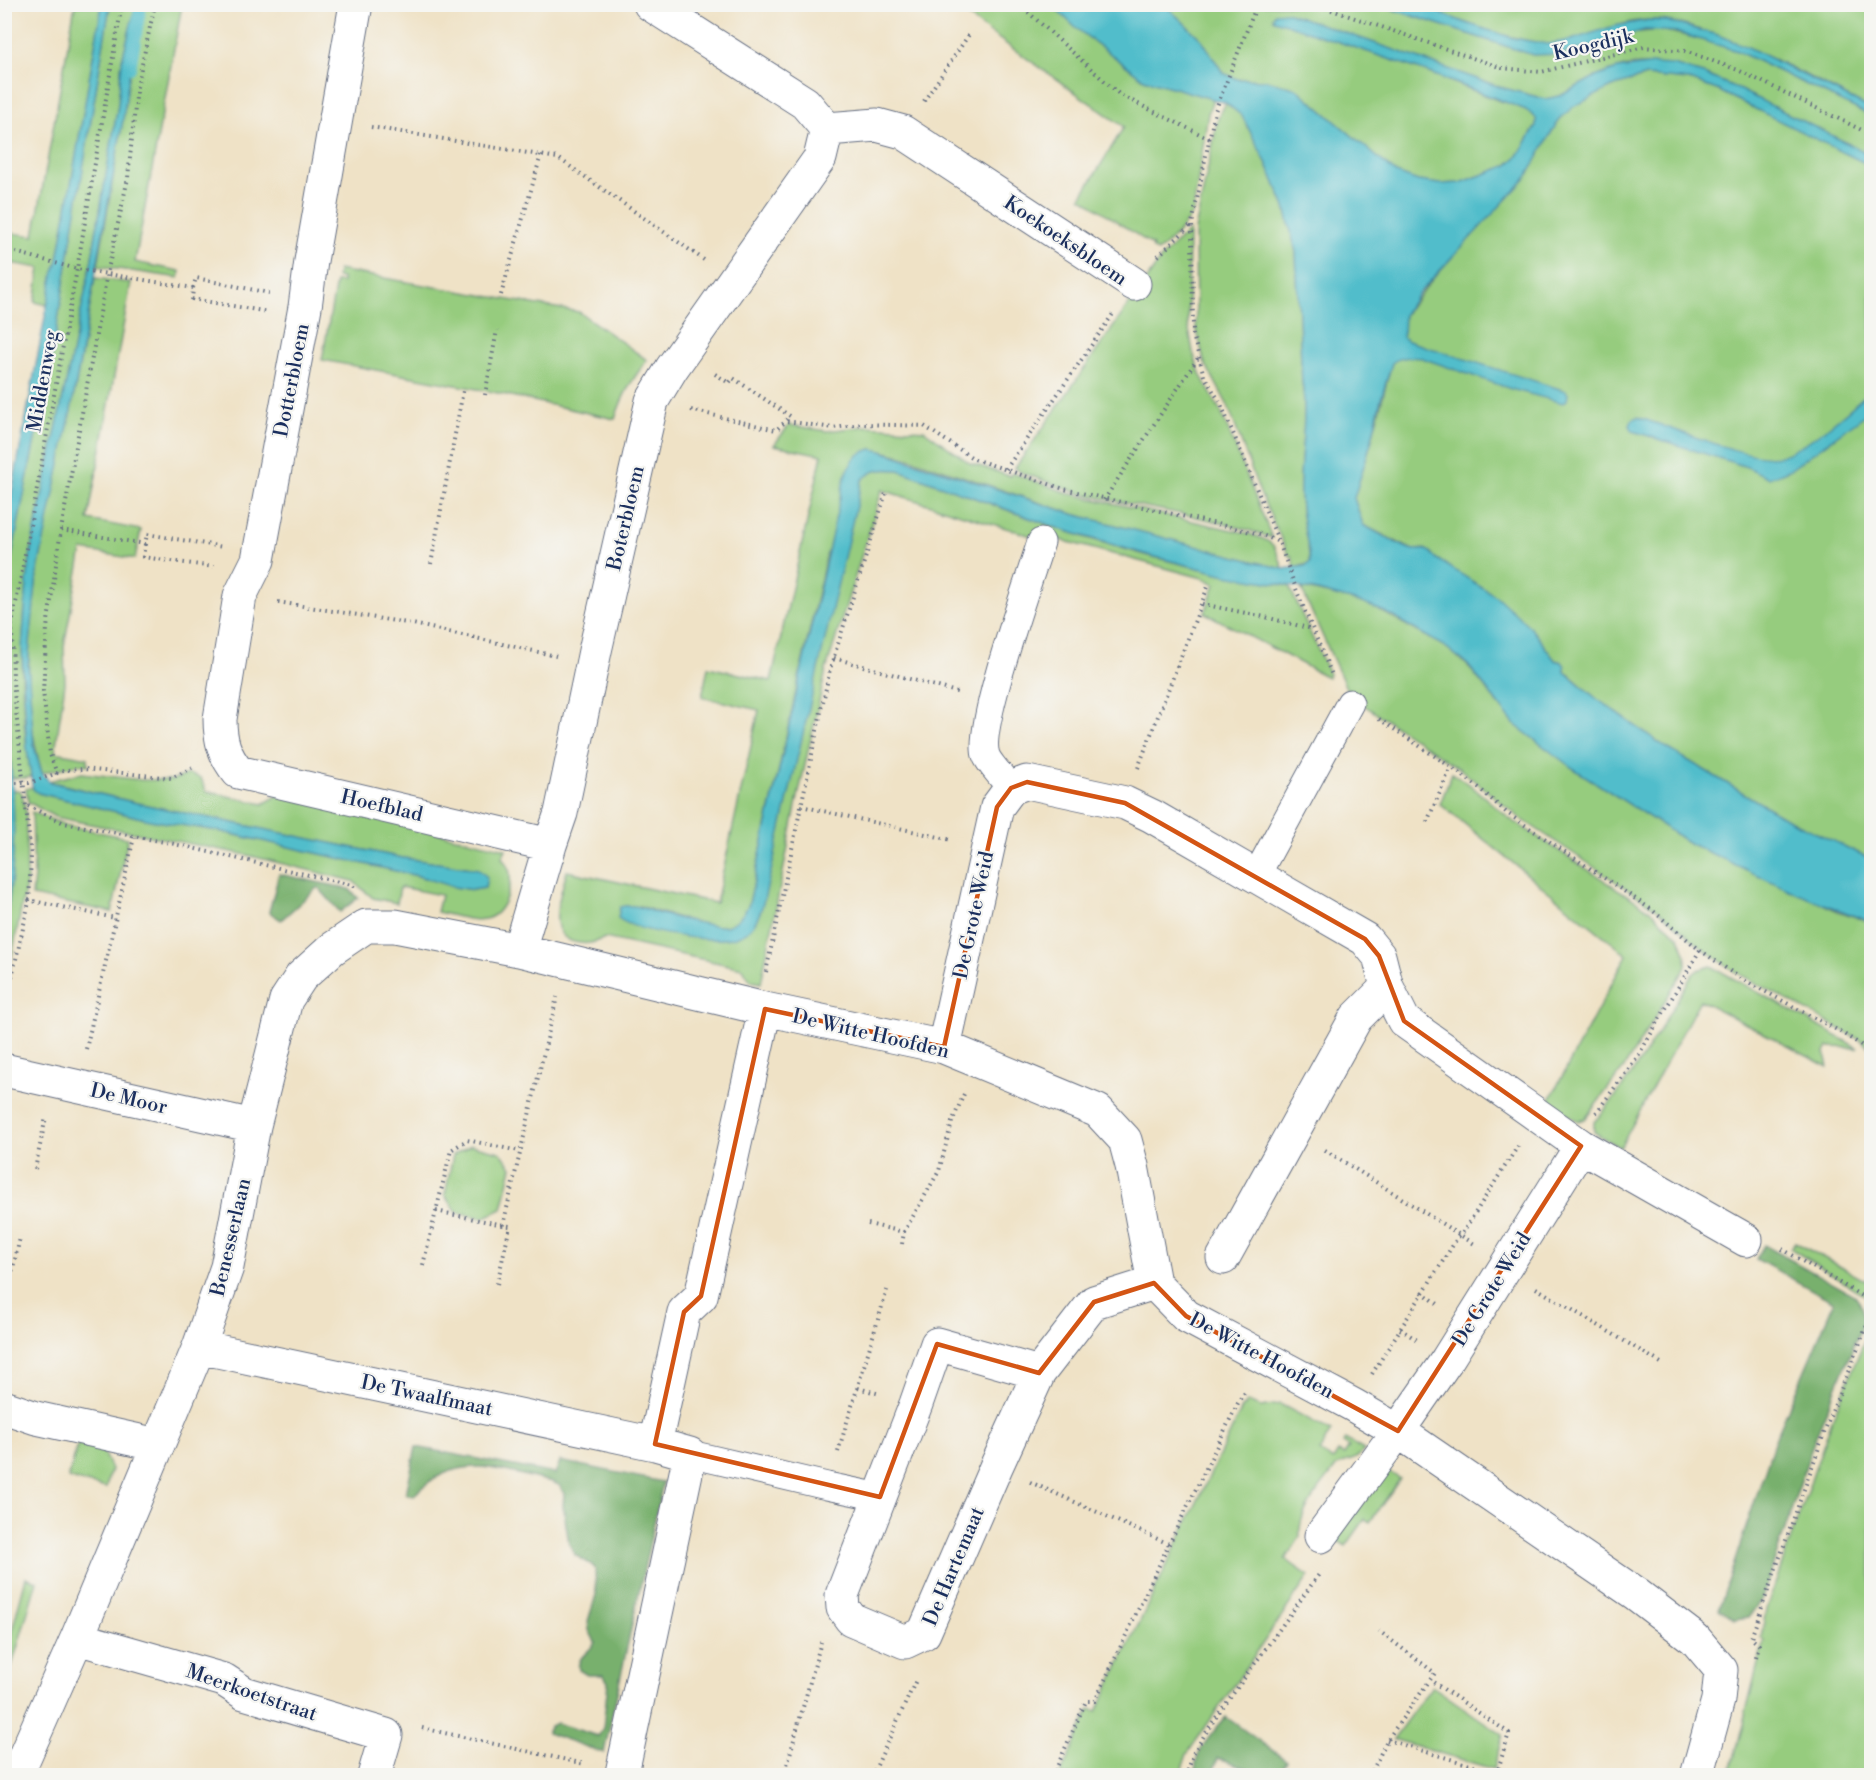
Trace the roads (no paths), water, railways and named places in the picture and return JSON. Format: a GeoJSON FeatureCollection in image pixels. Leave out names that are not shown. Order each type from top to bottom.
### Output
{"type":"FeatureCollection","features":[{"type":"Feature","properties":{"kind":"street","name":"Dotterbloem"},"geometry":{"type":"LineString","coordinates":[[225,752],[220,738],[220,719],[240,596],[258,560],[305,307],[356,4]]}},
{"type":"Feature","properties":{"kind":"street"},"geometry":{"type":"LineString","coordinates":[[650,4],[805,103],[827,129]]}},
{"type":"Feature","properties":{"kind":"street","name":"Koekoeksbloem"},"geometry":{"type":"LineString","coordinates":[[827,129],[877,125],[903,132],[1134,284]]}},
{"type":"Feature","properties":{"kind":"street","name":"Boterbloem"},"geometry":{"type":"LineString","coordinates":[[519,950],[561,813],[651,401],[820,158],[827,129]]}},
{"type":"Feature","properties":{"kind":"street"},"geometry":{"type":"LineString","coordinates":[[1041,542],[991,701],[984,741],[986,756],[1011,788],[1027,782],[1125,803],[1152,816],[1365,939],[1379,956],[1387,987],[1404,1021],[1575,1142],[1746,1240]]}},
{"type":"Feature","properties":{"kind":"street"},"geometry":{"type":"LineString","coordinates":[[1256,876],[1350,703]]}},
{"type":"Feature","properties":{"kind":"street","name":"Hoefblad"},"geometry":{"type":"LineString","coordinates":[[225,752],[238,772],[550,844]]}},
{"type":"Feature","properties":{"kind":"street","name":"De Grote Weid"},"geometry":{"type":"LineString","coordinates":[[944,1047],[997,807],[1011,788]]}},
{"type":"Feature","properties":{"kind":"street","name":"Benesserlaan"},"geometry":{"type":"LineString","coordinates":[[16,1776],[77,1638],[199,1347],[227,1267],[254,1126],[286,1000],[300,977],[332,949],[366,926],[395,926],[519,950]]}},
{"type":"Feature","properties":{"kind":"street","name":"De Witte Hoofden"},"geometry":{"type":"LineString","coordinates":[[519,950],[765,1009],[944,1047],[1098,1111],[1125,1140],[1154,1283],[1186,1316],[1398,1431],[1635,1594],[1695,1639],[1721,1670],[1718,1700],[1697,1776]]}},
{"type":"Feature","properties":{"kind":"street"},"geometry":{"type":"LineString","coordinates":[[1223,1258],[1356,1018],[1387,987]]}},
{"type":"Feature","properties":{"kind":"street"},"geometry":{"type":"LineString","coordinates":[[655,1444],[684,1312],[701,1296],[765,1009]]}},
{"type":"Feature","properties":{"kind":"street","name":"De Moor"},"geometry":{"type":"LineString","coordinates":[[4,1070],[254,1126]]}},
{"type":"Feature","properties":{"kind":"street","name":"De Grote Weid"},"geometry":{"type":"LineString","coordinates":[[1398,1431],[1447,1360],[1575,1142]]}},
{"type":"Feature","properties":{"kind":"street","name":"De Hartemaat"},"geometry":{"type":"LineString","coordinates":[[880,1497],[842,1595],[843,1608],[851,1618],[905,1642],[924,1633],[996,1467],[1040,1373],[1095,1302],[1154,1283]]}},
{"type":"Feature","properties":{"kind":"street"},"geometry":{"type":"LineString","coordinates":[[622,1773],[690,1454],[880,1497],[937,1344],[1040,1373]]}},
{"type":"Feature","properties":{"kind":"street","name":"De Twaalfmaat"},"geometry":{"type":"LineString","coordinates":[[199,1347],[655,1444],[690,1454]]}},
{"type":"Feature","properties":{"kind":"street"},"geometry":{"type":"LineString","coordinates":[[4,1407],[36,1418],[158,1445]]}},
{"type":"Feature","properties":{"kind":"street"},"geometry":{"type":"LineString","coordinates":[[1321,1536],[1398,1431]]}},
{"type":"Feature","properties":{"kind":"street","name":"Meerkoetstraat"},"geometry":{"type":"LineString","coordinates":[[77,1638],[224,1680],[244,1693],[386,1735],[374,1776]]}},
{"type":"Feature","properties":{"kind":"water"},"geometry":{"type":"Polygon","coordinates":[[[102,5],[110,5],[54,344],[5,590],[5,528],[53,275],[58,260],[102,5]]]}},
{"type":"Feature","properties":{"kind":"water"},"geometry":{"type":"Polygon","coordinates":[[[136,5],[142,5],[133,47],[123,120],[70,416],[37,574],[28,665],[34,746],[42,773],[50,782],[137,803],[403,858],[478,869],[487,877],[485,888],[473,890],[454,887],[418,876],[218,831],[150,820],[38,793],[33,789],[27,750],[22,649],[27,581],[32,544],[91,264],[118,105],[122,60],[136,5]]]}},
{"type":"Feature","properties":{"kind":"water"},"geometry":{"type":"Polygon","coordinates":[[[1052,5],[1165,5],[1202,40],[1223,73],[1237,79],[1266,80],[1297,89],[1396,173],[1418,181],[1440,184],[1460,183],[1506,166],[1518,156],[1536,126],[1536,118],[1526,110],[1424,71],[1274,20],[1275,13],[1286,12],[1500,87],[1545,99],[1560,96],[1593,78],[1617,69],[1654,64],[1673,65],[1734,87],[1871,155],[1871,166],[1717,90],[1689,80],[1646,76],[1612,87],[1573,107],[1554,128],[1527,177],[1419,293],[1404,314],[1403,337],[1408,341],[1566,391],[1567,400],[1563,403],[1511,389],[1422,358],[1399,359],[1392,363],[1354,498],[1363,525],[1410,549],[1429,551],[1435,558],[1496,596],[1530,627],[1555,660],[1562,662],[1565,672],[1597,699],[1667,748],[1787,819],[1871,859],[1871,922],[1798,894],[1691,844],[1571,767],[1514,724],[1468,665],[1447,648],[1385,612],[1314,590],[1226,575],[1151,556],[1063,530],[899,470],[888,469],[875,471],[862,480],[764,898],[754,924],[738,936],[710,939],[657,932],[618,918],[620,907],[631,906],[694,922],[726,926],[740,918],[749,904],[845,476],[854,459],[861,453],[871,449],[878,450],[1073,514],[1283,569],[1305,566],[1310,563],[1300,492],[1304,397],[1296,252],[1285,207],[1267,164],[1242,116],[1226,103],[1144,79],[1076,28],[1052,5]]]}},
{"type":"Feature","properties":{"kind":"water"},"geometry":{"type":"Polygon","coordinates":[[[1379,5],[1418,5],[1513,38],[1547,44],[1571,40],[1614,26],[1649,20],[1666,21],[1715,34],[1750,48],[1871,109],[1871,116],[1737,51],[1675,32],[1645,30],[1562,54],[1533,55],[1379,5]]]}},
{"type":"Feature","properties":{"kind":"water"},"geometry":{"type":"Polygon","coordinates":[[[1871,388],[1871,409],[1865,415],[1791,469],[1769,478],[1747,467],[1633,431],[1630,426],[1632,420],[1637,417],[1730,449],[1750,454],[1779,456],[1801,446],[1828,427],[1871,388]]]}},
{"type":"Feature","properties":{"kind":"water"},"geometry":{"type":"Polygon","coordinates":[[[5,703],[14,813],[14,841],[10,895],[5,922],[5,703]]]}},
{"type":"Feature","properties":{"kind":"waterway"},"geometry":{"type":"LineString","coordinates":[[130,68],[141,4]]}}]}
